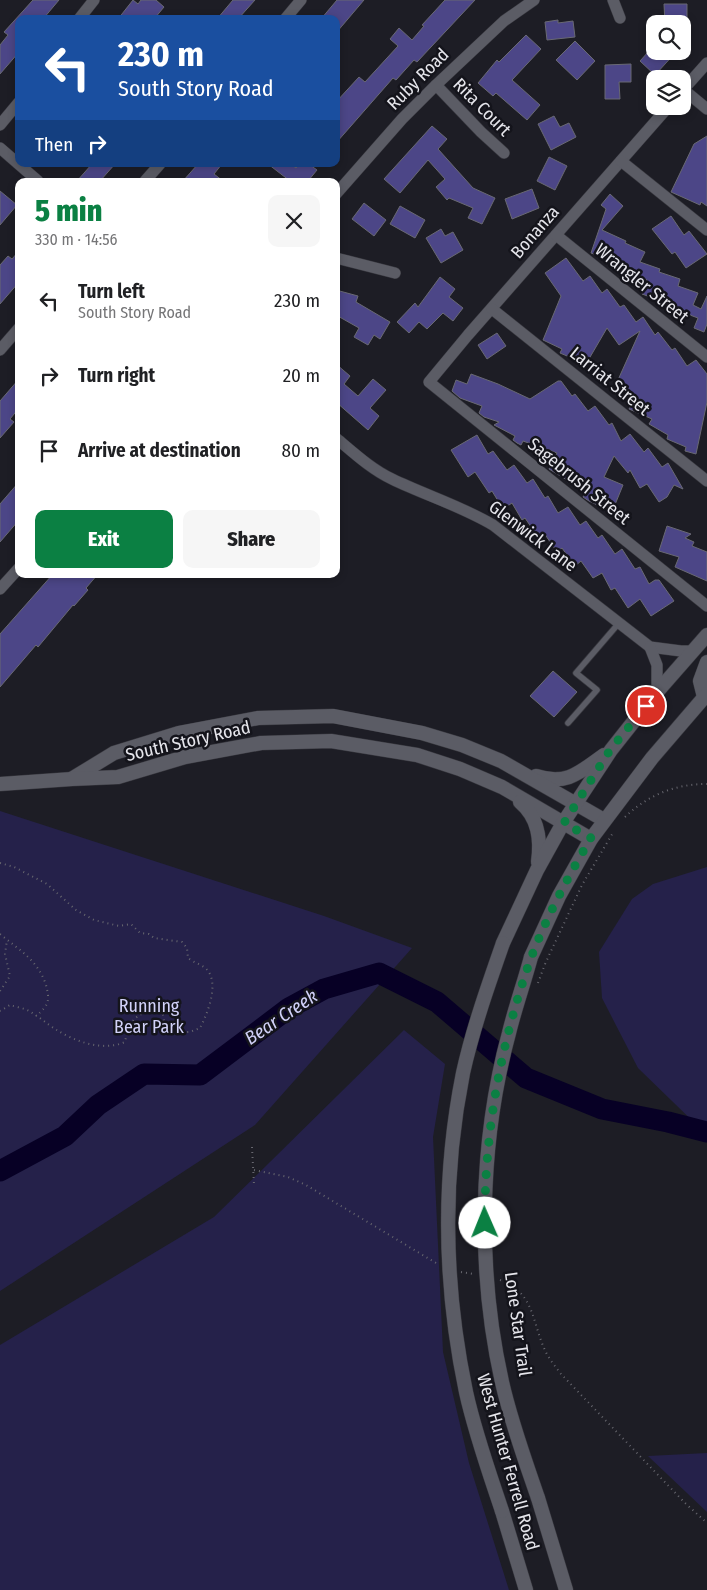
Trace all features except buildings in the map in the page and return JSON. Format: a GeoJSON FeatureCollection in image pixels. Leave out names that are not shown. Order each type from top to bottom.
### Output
{"type":"FeatureCollection","features":[{"type":"Feature","properties":{"kind":"main road","name":"West Hunter Ferrell Road"},"geometry":{"type":"LineString","coordinates":[[526,1590],[482,1451],[465,1383],[454,1320],[449,1248],[448,1196],[452,1144],[463,1073],[480,1008],[503,943],[537,870],[610,750],[707,635]]}},
{"type":"Feature","properties":{"kind":"main road"},"geometry":{"type":"LineString","coordinates":[[706,697],[700,681],[707,662]]}},
{"type":"Feature","properties":{"kind":"main road","name":"West Hunter Ferrell Road"},"geometry":{"type":"LineString","coordinates":[[566,1590],[516,1434],[496,1354],[487,1280],[485,1223],[485,1195],[494,1108],[508,1034],[531,957],[559,896],[591,838],[604,820],[652,758],[706,697]]}},
{"type":"Feature","properties":{"kind":"main road","name":"South Story Road"},"geometry":{"type":"LineString","coordinates":[[72,779],[114,753],[179,733],[258,718],[333,716],[422,733],[462,745],[501,761],[604,820]]}},
{"type":"Feature","properties":{"kind":"main road","name":"South Story Road"},"geometry":{"type":"LineString","coordinates":[[0,784],[118,778],[185,757],[261,743],[331,741],[417,755],[460,769],[502,787],[591,838]]}},
{"type":"Feature","properties":{"kind":"main road"},"geometry":{"type":"LineString","coordinates":[[517,770],[549,780],[566,778],[579,772],[610,750]]}},
{"type":"Feature","properties":{"kind":"main road"},"geometry":{"type":"LineString","coordinates":[[502,787],[525,807],[535,822],[540,845],[537,870]]}},
{"type":"Feature","properties":{"kind":"street"},"geometry":{"type":"LineString","coordinates":[[82,15],[94,0]]}},
{"type":"Feature","properties":{"kind":"street"},"geometry":{"type":"LineString","coordinates":[[288,15],[301,0]]}},
{"type":"Feature","properties":{"kind":"street","name":"Ruby Road"},"geometry":{"type":"LineString","coordinates":[[340,189],[402,119],[436,85],[504,20],[534,0]]}},
{"type":"Feature","properties":{"kind":"street"},"geometry":{"type":"LineString","coordinates":[[612,0],[620,18]]}},
{"type":"Feature","properties":{"kind":"street"},"geometry":{"type":"LineString","coordinates":[[691,81],[707,63]]}},
{"type":"Feature","properties":{"kind":"street","name":"Rita Court"},"geometry":{"type":"LineString","coordinates":[[436,85],[504,153]]}},
{"type":"Feature","properties":{"kind":"street"},"geometry":{"type":"LineString","coordinates":[[691,96],[707,109]]}},
{"type":"Feature","properties":{"kind":"street"},"geometry":{"type":"LineString","coordinates":[[0,125],[15,107]]}},
{"type":"Feature","properties":{"kind":"street","name":"Bonanza"},"geometry":{"type":"LineString","coordinates":[[429,382],[661,115]]}},
{"type":"Feature","properties":{"kind":"street"},"geometry":{"type":"LineString","coordinates":[[0,148],[15,161]]}},
{"type":"Feature","properties":{"kind":"street"},"geometry":{"type":"LineString","coordinates":[[621,161],[707,230]]}},
{"type":"Feature","properties":{"kind":"street"},"geometry":{"type":"LineString","coordinates":[[22,167],[35,178]]}},
{"type":"Feature","properties":{"kind":"street"},"geometry":{"type":"LineString","coordinates":[[148,178],[157,167]]}},
{"type":"Feature","properties":{"kind":"street","name":"Wrangler Street"},"geometry":{"type":"LineString","coordinates":[[556,235],[707,358]]}},
{"type":"Feature","properties":{"kind":"street"},"geometry":{"type":"LineString","coordinates":[[340,259],[394,273]]}},
{"type":"Feature","properties":{"kind":"street","name":"Larriat Street"},"geometry":{"type":"LineString","coordinates":[[492,309],[707,481]]}},
{"type":"Feature","properties":{"kind":"street"},"geometry":{"type":"LineString","coordinates":[[0,350],[15,333]]}},
{"type":"Feature","properties":{"kind":"street","name":"Sagebrush Street"},"geometry":{"type":"LineString","coordinates":[[429,382],[707,606]]}},
{"type":"Feature","properties":{"kind":"street","name":"Glenwick Lane"},"geometry":{"type":"LineString","coordinates":[[340,441],[367,464],[390,478],[474,514],[493,525],[650,647],[680,652],[693,650]]}},
{"type":"Feature","properties":{"kind":"street"},"geometry":{"type":"LineString","coordinates":[[0,589],[15,572]]}},
{"type":"Feature","properties":{"kind":"street"},"geometry":{"type":"LineString","coordinates":[[650,647],[657,665],[657,692]]}},
{"type":"Feature","properties":{"kind":"lane"},"geometry":{"type":"LineString","coordinates":[[568,723],[597,690],[576,672],[619,622]]}},
{"type":"Feature","properties":{"kind":"path"},"geometry":{"type":"LineString","coordinates":[[620,823],[642,802],[661,792],[676,787],[707,784]]}},
{"type":"Feature","properties":{"kind":"path"},"geometry":{"type":"LineString","coordinates":[[536,989],[545,964],[582,886],[616,828]]}},
{"type":"Feature","properties":{"kind":"path"},"geometry":{"type":"LineString","coordinates":[[0,863],[14,867],[47,884],[76,910],[94,920],[119,926],[131,924],[140,933],[149,934],[154,938],[182,942],[187,948],[188,958],[195,964],[208,970],[212,979],[209,1009],[200,1028],[190,1032],[166,1033],[163,1015],[154,1009],[142,1012],[133,1020],[125,1042],[116,1046],[91,1045],[56,1030],[28,1010],[10,1005],[0,1011]]}},
{"type":"Feature","properties":{"kind":"path"},"geometry":{"type":"LineString","coordinates":[[0,934],[27,954],[39,968],[43,977],[48,1005],[36,1016]]}},
{"type":"Feature","properties":{"kind":"path"},"geometry":{"type":"LineString","coordinates":[[0,991],[10,976],[5,954],[7,940]]}},
{"type":"Feature","properties":{"kind":"path"},"geometry":{"type":"LineString","coordinates":[[252,1147],[254,1185]]}},
{"type":"Feature","properties":{"kind":"green space","name":"Running Bear Park"},"geometry":{"type":"Polygon","coordinates":[[[0,811],[324,916],[412,948],[255,1125],[0,1291],[0,811]]]}},
{"type":"Feature","properties":{"kind":"green space"},"geometry":{"type":"Polygon","coordinates":[[[707,867],[707,1135],[638,1068],[602,998],[599,952],[632,899],[653,884],[707,867]]]}},
{"type":"Feature","properties":{"kind":"green space"},"geometry":{"type":"Polygon","coordinates":[[[404,1030],[445,1064],[433,1137],[443,1352],[469,1463],[509,1590],[0,1590],[0,1345],[214,1217],[404,1030]]]}},
{"type":"Feature","properties":{"kind":"green space"},"geometry":{"type":"Polygon","coordinates":[[[707,1453],[707,1512],[648,1456],[707,1453]]]}},
{"type":"Feature","properties":{"kind":"waterway","name":"Bear Creek"},"geometry":{"type":"LineString","coordinates":[[0,1171],[65,1136],[98,1105],[144,1074],[200,1075],[289,1008],[324,989],[379,973],[437,1002],[526,1078],[602,1109],[707,1132]]}},
{"type":"Feature","properties":{"kind":"route"},"geometry":{"type":"LineString","coordinates":[[485,1223],[487,1167],[494,1108],[508,1034],[531,957],[559,896],[591,838],[564,823],[610,750],[646,706]]}}]}
